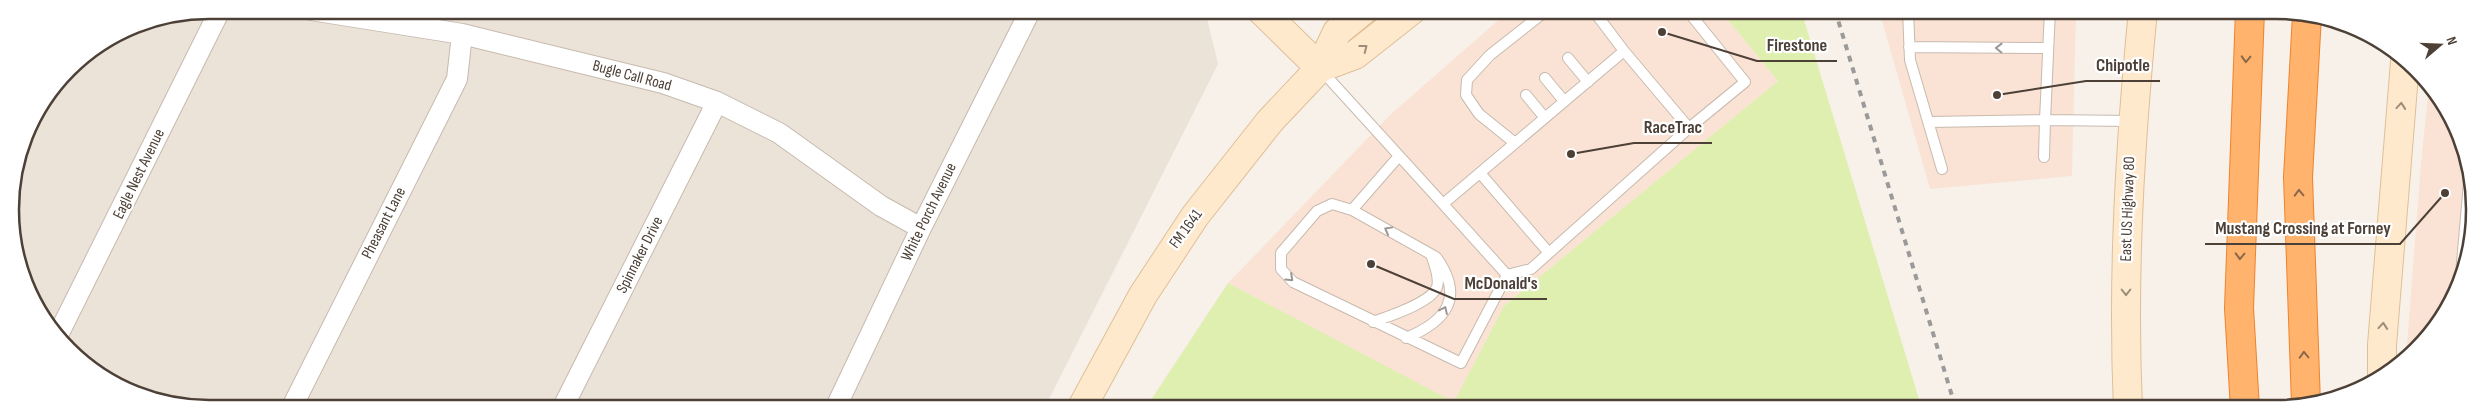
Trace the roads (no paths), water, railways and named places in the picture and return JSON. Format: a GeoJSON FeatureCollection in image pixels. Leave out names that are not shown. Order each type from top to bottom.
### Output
{"type":"FeatureCollection","features":[{"type":"Feature","properties":{"kind":"highway"},"geometry":{"type":"LineString","coordinates":[[2245,400],[2239,308],[2246,52],[2249,19]]}},
{"type":"Feature","properties":{"kind":"highway"},"geometry":{"type":"LineString","coordinates":[[2306,21],[2298,177],[2306,398]]}},
{"type":"Feature","properties":{"kind":"main road"},"geometry":{"type":"LineString","coordinates":[[1270,19],[1320,68]]}},
{"type":"Feature","properties":{"kind":"main road"},"geometry":{"type":"LineString","coordinates":[[1320,68],[1337,32],[1353,19]]}},
{"type":"Feature","properties":{"kind":"main road"},"geometry":{"type":"LineString","coordinates":[[1320,68],[1356,55],[1401,19]]}},
{"type":"Feature","properties":{"kind":"main road","name":"East US Highway 80"},"geometry":{"type":"LineString","coordinates":[[2128,400],[2126,239],[2133,122],[2142,19]]}},
{"type":"Feature","properties":{"kind":"main road","name":"FM 1641"},"geometry":{"type":"LineString","coordinates":[[1085,400],[1143,295],[1180,238],[1254,140],[1320,68]]}},
{"type":"Feature","properties":{"kind":"main road"},"geometry":{"type":"LineString","coordinates":[[2382,367],[2382,345],[2404,69]]}},
{"type":"Feature","properties":{"kind":"street","name":"Eagle Nest Avenue"},"geometry":{"type":"LineString","coordinates":[[61,330],[216,19]]}},
{"type":"Feature","properties":{"kind":"street","name":"Bugle Call Road"},"geometry":{"type":"LineString","coordinates":[[368,19],[462,34],[663,83],[717,102],[780,134],[881,206],[920,228]]}},
{"type":"Feature","properties":{"kind":"street","name":"White Porch Avenue"},"geometry":{"type":"LineString","coordinates":[[839,400],[1020,19]]}},
{"type":"Feature","properties":{"kind":"street","name":"Pheasant Lane"},"geometry":{"type":"LineString","coordinates":[[295,400],[457,79],[462,34]]}},
{"type":"Feature","properties":{"kind":"street","name":"Spinnaker Drive"},"geometry":{"type":"LineString","coordinates":[[566,400],[717,102]]}},
{"type":"Feature","properties":{"kind":"lane"},"geometry":{"type":"LineString","coordinates":[[1515,143],[1479,114],[1466,95],[1468,80],[1540,19]]}},
{"type":"Feature","properties":{"kind":"lane"},"geometry":{"type":"LineString","coordinates":[[1600,19],[1624,51],[1689,128]]}},
{"type":"Feature","properties":{"kind":"lane"},"geometry":{"type":"LineString","coordinates":[[1406,338],[1426,329],[1439,320],[1446,310],[1449,298],[1448,284],[1444,269],[1436,257],[1352,210],[1332,204],[1317,211],[1280,253],[1281,269],[1293,282],[1406,338],[1461,363],[1507,275],[1531,269],[1689,128],[1744,82],[1694,19]]}},
{"type":"Feature","properties":{"kind":"lane"},"geometry":{"type":"LineString","coordinates":[[1908,19],[1910,60],[1942,169]]}},
{"type":"Feature","properties":{"kind":"lane"},"geometry":{"type":"LineString","coordinates":[[2044,157],[2050,19]]}},
{"type":"Feature","properties":{"kind":"lane"},"geometry":{"type":"LineString","coordinates":[[1909,47],[2048,48]]}},
{"type":"Feature","properties":{"kind":"lane"},"geometry":{"type":"LineString","coordinates":[[1443,204],[1624,51]]}},
{"type":"Feature","properties":{"kind":"lane"},"geometry":{"type":"LineString","coordinates":[[1568,58],[1588,82]]}},
{"type":"Feature","properties":{"kind":"lane"},"geometry":{"type":"LineString","coordinates":[[1320,68],[1507,275]]}},
{"type":"Feature","properties":{"kind":"lane"},"geometry":{"type":"LineString","coordinates":[[1545,78],[1564,101]]}},
{"type":"Feature","properties":{"kind":"lane"},"geometry":{"type":"LineString","coordinates":[[1526,95],[1545,118]]}},
{"type":"Feature","properties":{"kind":"lane"},"geometry":{"type":"LineString","coordinates":[[1929,122],[2045,120],[2133,122]]}},
{"type":"Feature","properties":{"kind":"lane"},"geometry":{"type":"LineString","coordinates":[[1352,210],[1399,156]]}},
{"type":"Feature","properties":{"kind":"lane"},"geometry":{"type":"LineString","coordinates":[[1480,172],[1549,253]]}},
{"type":"Feature","properties":{"kind":"lane"},"geometry":{"type":"LineString","coordinates":[[2464,242],[2466,217]]}},
{"type":"Feature","properties":{"kind":"lane"},"geometry":{"type":"LineString","coordinates":[[1373,322],[1426,300],[1434,294],[1438,286],[1437,271],[1430,254]]}},
{"type":"Feature","properties":{"kind":"railway"},"geometry":{"type":"LineString","coordinates":[[1838,19],[1953,400]]}},
{"type":"Feature","properties":{"kind":"place","name":"Firestone"},"geometry":{"type":"Point","coordinates":[1662,32]}},
{"type":"Feature","properties":{"kind":"place","name":"Chipotle"},"geometry":{"type":"Point","coordinates":[1997,95]}},
{"type":"Feature","properties":{"kind":"place","name":"RaceTrac"},"geometry":{"type":"Point","coordinates":[1571,154]}},
{"type":"Feature","properties":{"kind":"place","name":"Mustang Crossing at Forney"},"geometry":{"type":"Point","coordinates":[2445,193]}},
{"type":"Feature","properties":{"kind":"place","name":"McDonald's"},"geometry":{"type":"Point","coordinates":[1371,264]}}]}
